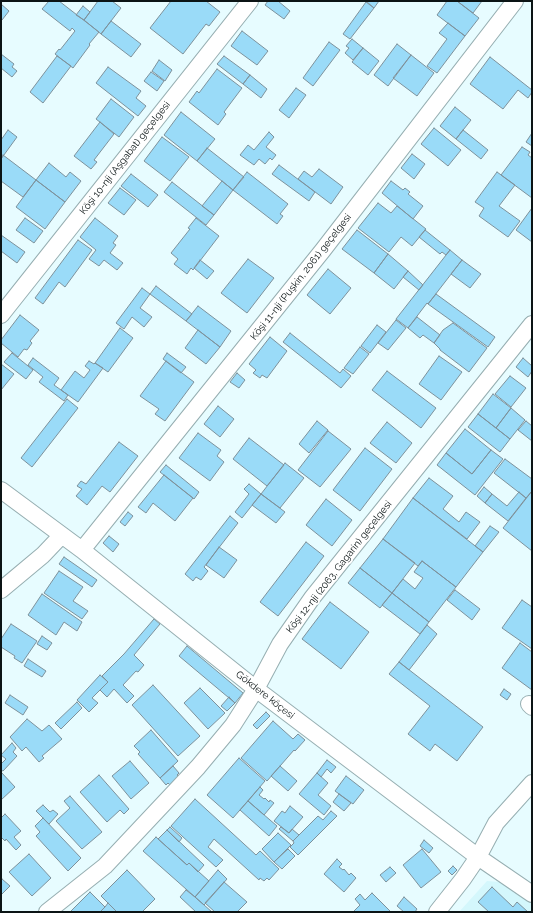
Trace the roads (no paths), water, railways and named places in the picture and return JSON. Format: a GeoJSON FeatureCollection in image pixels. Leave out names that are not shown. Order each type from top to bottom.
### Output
{"type":"FeatureCollection","features":[{"type":"Feature","properties":{"kind":"street","name":"Köşi 10-nji (Aşgabat) geçelgesi"},"geometry":{"type":"LineString","coordinates":[[1,315],[250,1]]}},
{"type":"Feature","properties":{"kind":"street","name":"Köşi 11-nji (Puşkin, 2061) geçelgesi"},"geometry":{"type":"LineString","coordinates":[[82,550],[323,250],[515,1]]}},
{"type":"Feature","properties":{"kind":"street","name":"Köşi 12-nji (2063, Gagarin) geçelgesi"},"geometry":{"type":"LineString","coordinates":[[48,912],[105,866],[154,815],[233,725],[256,689],[280,644],[312,598],[532,324]]}},
{"type":"Feature","properties":{"kind":"street","name":"Gökdere köçesi"},"geometry":{"type":"LineString","coordinates":[[1,490],[82,550],[256,689],[478,857],[532,894]]}},
{"type":"Feature","properties":{"kind":"street"},"geometry":{"type":"LineString","coordinates":[[1,590],[43,555],[62,535]]}},
{"type":"Feature","properties":{"kind":"street"},"geometry":{"type":"LineString","coordinates":[[437,912],[478,857],[496,823],[532,783]]}}]}
